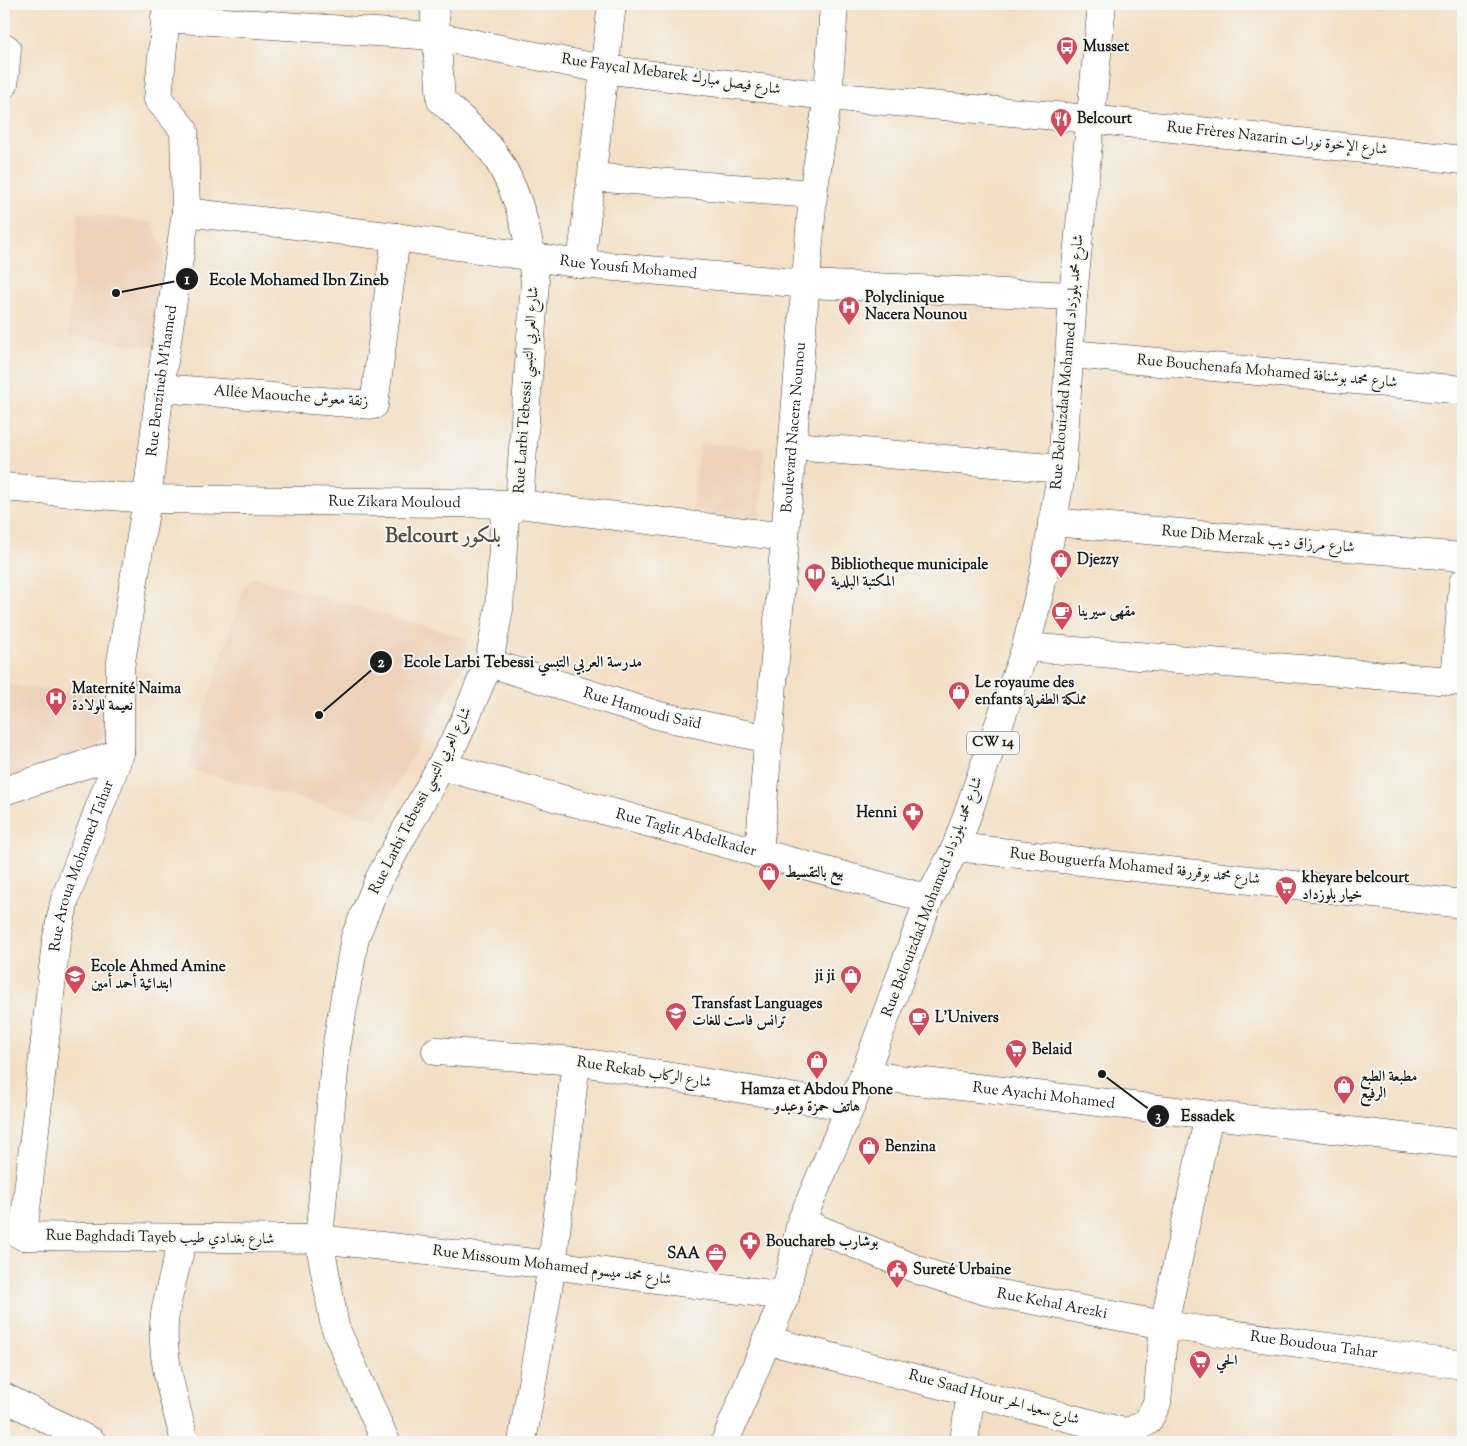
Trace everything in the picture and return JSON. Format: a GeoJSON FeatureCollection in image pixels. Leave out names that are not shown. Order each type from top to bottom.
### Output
{"type":"FeatureCollection","features":[{"type":"Feature","properties":{"kind":"street","name":"Rue Larbi Tebessi شارع العربي التبسي"},"geometry":{"type":"LineString","coordinates":[[386,1442],[336,1327],[319,1239],[336,1048],[355,936],[379,879],[458,736],[489,663],[499,609],[505,516],[519,504],[535,282],[532,258],[518,200],[494,154],[441,100],[434,4]]}},
{"type":"Feature","properties":{"kind":"street"},"geometry":{"type":"LineString","coordinates":[[580,264],[612,4]]}},
{"type":"Feature","properties":{"kind":"street","name":"Boulevard Nacera Nounou"},"geometry":{"type":"LineString","coordinates":[[759,854],[794,446],[813,194],[828,96],[834,4]]}},
{"type":"Feature","properties":{"kind":"street","name":"Rue Belouizdad Mohamed شارع محمد بلوزداد"},"geometry":{"type":"LineString","coordinates":[[725,1442],[785,1296],[801,1222],[864,1076],[929,899],[956,847],[1026,647],[1043,578],[1062,469],[1073,296],[1102,4]]}},
{"type":"Feature","properties":{"kind":"street","name":"Rue Fayçal Mebarek شارع فيصل مبارك"},"geometry":{"type":"LineString","coordinates":[[166,11],[435,36],[603,69],[828,96],[1090,119]]}},
{"type":"Feature","properties":{"kind":"street","name":"Rue Benzineb M'hamed"},"geometry":{"type":"LineString","coordinates":[[147,499],[160,388],[186,212],[184,130],[158,99],[166,11]]}},
{"type":"Feature","properties":{"kind":"street"},"geometry":{"type":"LineString","coordinates":[[4,84],[7,49]]}},
{"type":"Feature","properties":{"kind":"street","name":"Rue Frères Nazarin شارع الإخوة نورات"},"geometry":{"type":"LineString","coordinates":[[1090,119],[1463,160]]}},
{"type":"Feature","properties":{"kind":"street"},"geometry":{"type":"LineString","coordinates":[[592,176],[813,194]]}},
{"type":"Feature","properties":{"kind":"street","name":"Rue Yousfi Mohamed"},"geometry":{"type":"LineString","coordinates":[[186,212],[396,237],[580,264],[807,284],[1073,296]]}},
{"type":"Feature","properties":{"kind":"street","name":"Allée Maouche زنقة معوش"},"geometry":{"type":"LineString","coordinates":[[160,388],[374,405],[396,237]]}},
{"type":"Feature","properties":{"kind":"street","name":"Rue Bouchenafa Mohamed شارع محمد بوشنافة"},"geometry":{"type":"LineString","coordinates":[[1070,354],[1463,390]]}},
{"type":"Feature","properties":{"kind":"street"},"geometry":{"type":"LineString","coordinates":[[794,446],[1062,469]]}},
{"type":"Feature","properties":{"kind":"street","name":"Rue Zikara Mouloud"},"geometry":{"type":"LineString","coordinates":[[4,487],[147,499],[519,504],[785,537]]}},
{"type":"Feature","properties":{"kind":"street","name":"Rue Aroua Mohamed Tahar"},"geometry":{"type":"LineString","coordinates":[[13,1231],[56,942],[65,899],[120,753],[120,668],[147,499]]}},
{"type":"Feature","properties":{"kind":"street","name":"Rue Dib Merzak شارع مرزاق ديب"},"geometry":{"type":"LineString","coordinates":[[1052,522],[1463,557]]}},
{"type":"Feature","properties":{"kind":"street"},"geometry":{"type":"LineString","coordinates":[[1026,647],[1459,681],[1463,583]]}},
{"type":"Feature","properties":{"kind":"street","name":"Rue Hamoudi Saïd"},"geometry":{"type":"LineString","coordinates":[[489,663],[660,716],[769,739]]}},
{"type":"Feature","properties":{"kind":"street"},"geometry":{"type":"LineString","coordinates":[[4,792],[120,753]]}},
{"type":"Feature","properties":{"kind":"street","name":"Rue Taglit Abdelkader"},"geometry":{"type":"LineString","coordinates":[[441,766],[929,899]]}},
{"type":"Feature","properties":{"kind":"street","name":"Rue Bouguerfa Mohamed شارع محمد بوقررفة"},"geometry":{"type":"LineString","coordinates":[[956,847],[1463,904]]}},
{"type":"Feature","properties":{"kind":"street","name":"Rue Rekab شارع الركاب"},"geometry":{"type":"LineString","coordinates":[[436,1051],[576,1061],[850,1107]]}},
{"type":"Feature","properties":{"kind":"street"},"geometry":{"type":"LineString","coordinates":[[522,1442],[552,1265],[576,1061]]}},
{"type":"Feature","properties":{"kind":"street","name":"Rue Ayachi Mohamed"},"geometry":{"type":"LineString","coordinates":[[864,1076],[1463,1144]]}},
{"type":"Feature","properties":{"kind":"street","name":"Rue Saad Hour شارع سعيد الحر"},"geometry":{"type":"LineString","coordinates":[[766,1340],[971,1391],[1124,1432],[1135,1429],[1148,1421],[1157,1403],[1164,1325],[1209,1115]]}},
{"type":"Feature","properties":{"kind":"street","name":"Rue Kehal Arezki"},"geometry":{"type":"LineString","coordinates":[[801,1222],[921,1271],[985,1291],[1164,1325]]}},
{"type":"Feature","properties":{"kind":"street","name":"Rue Baghdadi Tayeb شارع بغدادي طيب"},"geometry":{"type":"LineString","coordinates":[[13,1231],[183,1239],[319,1239]]}},
{"type":"Feature","properties":{"kind":"street"},"geometry":{"type":"LineString","coordinates":[[183,1239],[165,1314],[165,1341],[168,1374],[185,1442]]}},
{"type":"Feature","properties":{"kind":"street","name":"Rue Missoum Mohamed شارع محمد ميسوم"},"geometry":{"type":"LineString","coordinates":[[319,1239],[552,1265],[785,1296]]}},
{"type":"Feature","properties":{"kind":"street","name":"Rue Boudoua Tahar"},"geometry":{"type":"LineString","coordinates":[[1164,1325],[1463,1365]]}},
{"type":"Feature","properties":{"kind":"street"},"geometry":{"type":"LineString","coordinates":[[964,1442],[971,1391]]}},
{"type":"Feature","properties":{"kind":"street"},"geometry":{"type":"LineString","coordinates":[[4,1397],[92,1442]]}},
{"type":"Feature","properties":{"kind":"shaded area"},"geometry":{"type":"Polygon","coordinates":[[[79,212],[153,223],[164,250],[156,348],[68,335],[79,212]]]}},
{"type":"Feature","properties":{"kind":"shaded area"},"geometry":{"type":"Polygon","coordinates":[[[699,443],[764,448],[759,527],[690,523],[699,443]]]}},
{"type":"Feature","properties":{"kind":"shaded area"},"geometry":{"type":"Polygon","coordinates":[[[253,577],[467,638],[463,664],[378,819],[198,772],[187,766],[244,587],[253,577]]]}},
{"type":"Feature","properties":{"kind":"shaded area","name":"Maternité Naima نعيمة للولادة"},"geometry":{"type":"Polygon","coordinates":[[[4,685],[109,696],[106,738],[95,748],[4,782],[4,685]]]}},
{"type":"Feature","properties":{"kind":"place","name":"Musset"},"geometry":{"type":"Point","coordinates":[1067,66]}},
{"type":"Feature","properties":{"kind":"place","name":"Belcourt"},"geometry":{"type":"Point","coordinates":[1061,138]}},
{"type":"Feature","properties":{"kind":"place","name":"Ecole Mohamed Ibn Zineb"},"geometry":{"type":"Point","coordinates":[116,293]}},
{"type":"Feature","properties":{"kind":"place","name":"Polyclinique Nacera Nounou"},"geometry":{"type":"Point","coordinates":[849,326]}},
{"type":"Feature","properties":{"kind":"place","name":"Djezzy"},"geometry":{"type":"Point","coordinates":[1061,579]}},
{"type":"Feature","properties":{"kind":"place","name":"Bibliotheque municipale المكتبة البلدية"},"geometry":{"type":"Point","coordinates":[815,593]}},
{"type":"Feature","properties":{"kind":"place","name":"مقهى سيرينا"},"geometry":{"type":"Point","coordinates":[1062,631]}},
{"type":"Feature","properties":{"kind":"place","name":"Le royaume des enfants مملكة الطفولة"},"geometry":{"type":"Point","coordinates":[959,711]}},
{"type":"Feature","properties":{"kind":"place","name":"Ecole Larbi Tebessi مدرسة العربي التبسي"},"geometry":{"type":"Point","coordinates":[319,715]}},
{"type":"Feature","properties":{"kind":"place","name":"Maternité Naima نعيمة للولادة"},"geometry":{"type":"Point","coordinates":[56,717]}},
{"type":"Feature","properties":{"kind":"place","name":"Henni"},"geometry":{"type":"Point","coordinates":[913,832]}},
{"type":"Feature","properties":{"kind":"place","name":"بيع بالتقسيط"},"geometry":{"type":"Point","coordinates":[769,892]}},
{"type":"Feature","properties":{"kind":"place","name":"kheyare belcourt خيار بلوزداد"},"geometry":{"type":"Point","coordinates":[1286,906]}},
{"type":"Feature","properties":{"kind":"place","name":"Ecole Ahmed Amine ابتدائية أحمد أمين"},"geometry":{"type":"Point","coordinates":[75,995]}},
{"type":"Feature","properties":{"kind":"place","name":"ji ji"},"geometry":{"type":"Point","coordinates":[851,995]}},
{"type":"Feature","properties":{"kind":"place","name":"Transfast Languages ترانس فاست للغات"},"geometry":{"type":"Point","coordinates":[676,1032]}},
{"type":"Feature","properties":{"kind":"place","name":"L'Univers"},"geometry":{"type":"Point","coordinates":[919,1037]}},
{"type":"Feature","properties":{"kind":"place","name":"Belaid"},"geometry":{"type":"Point","coordinates":[1016,1069]}},
{"type":"Feature","properties":{"kind":"place","name":"Essadek"},"geometry":{"type":"Point","coordinates":[1102,1074]}},
{"type":"Feature","properties":{"kind":"place","name":"Hamza et Abdou Phone هاتف حمزة وعبدو"},"geometry":{"type":"Point","coordinates":[817,1080]}},
{"type":"Feature","properties":{"kind":"place","name":"مطبعة الطبع الرفيع"},"geometry":{"type":"Point","coordinates":[1344,1105]}},
{"type":"Feature","properties":{"kind":"place","name":"Benzina"},"geometry":{"type":"Point","coordinates":[869,1166]}},
{"type":"Feature","properties":{"kind":"place","name":"Bouchareb بوشارب"},"geometry":{"type":"Point","coordinates":[750,1261]}},
{"type":"Feature","properties":{"kind":"place","name":"SAA"},"geometry":{"type":"Point","coordinates":[716,1273]}},
{"type":"Feature","properties":{"kind":"place","name":"Sureté Urbaine"},"geometry":{"type":"Point","coordinates":[897,1289]}},
{"type":"Feature","properties":{"kind":"place","name":"الحي"},"geometry":{"type":"Point","coordinates":[1200,1380]}},
{"type":"Feature","properties":{"kind":"district","name":"Belcourt بلكور"},"geometry":{"type":"Point","coordinates":[443,537]}}]}
